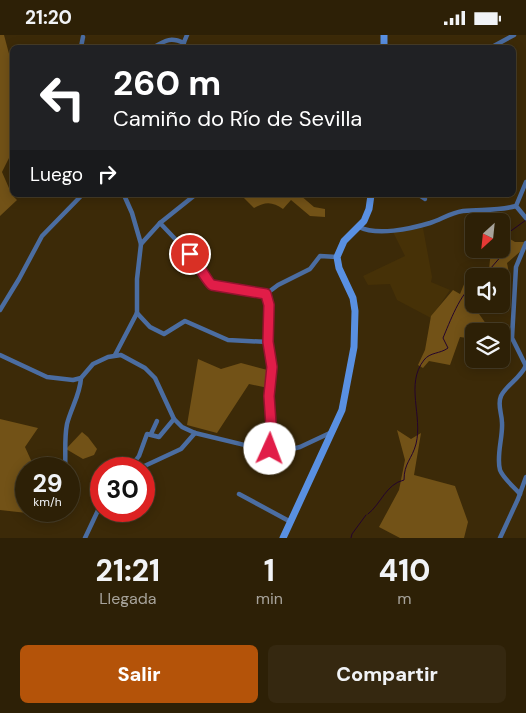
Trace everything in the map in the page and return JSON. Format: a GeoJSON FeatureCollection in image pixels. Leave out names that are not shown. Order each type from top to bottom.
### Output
{"type":"FeatureCollection","features":[{"type":"Feature","properties":{"kind":"street"},"geometry":{"type":"LineString","coordinates":[[158,45],[167,40],[175,39],[183,45],[187,35]]}},
{"type":"Feature","properties":{"kind":"street"},"geometry":{"type":"LineString","coordinates":[[496,45],[514,35]]}},
{"type":"Feature","properties":{"kind":"street"},"geometry":{"type":"LineString","coordinates":[[81,45],[82,37]]}},
{"type":"Feature","properties":{"kind":"street"},"geometry":{"type":"LineString","coordinates":[[516,206],[526,182]]}},
{"type":"Feature","properties":{"kind":"street"},"geometry":{"type":"LineString","coordinates":[[0,310],[20,279],[42,236],[80,197]]}},
{"type":"Feature","properties":{"kind":"street"},"geometry":{"type":"LineString","coordinates":[[114,355],[137,313],[137,279],[141,244],[135,221],[125,197]]}},
{"type":"Feature","properties":{"kind":"street"},"geometry":{"type":"LineString","coordinates":[[141,244],[160,223],[192,197]]}},
{"type":"Feature","properties":{"kind":"street"},"geometry":{"type":"LineString","coordinates":[[283,538],[289,521],[342,410],[354,347],[355,311],[352,298],[339,268],[337,257],[344,241],[359,227],[369,209],[371,197]]}},
{"type":"Feature","properties":{"kind":"street"},"geometry":{"type":"LineString","coordinates":[[516,206],[526,218]]}},
{"type":"Feature","properties":{"kind":"street"},"geometry":{"type":"LineString","coordinates":[[359,227],[366,231],[385,232],[431,223],[448,214],[462,211],[502,210],[516,206]]}},
{"type":"Feature","properties":{"kind":"street"},"geometry":{"type":"LineString","coordinates":[[160,223],[198,263],[208,283],[220,287],[244,289],[266,294],[278,285],[310,269],[320,256],[337,257]]}},
{"type":"Feature","properties":{"kind":"street"},"geometry":{"type":"LineString","coordinates":[[520,494],[501,472],[499,464],[502,422],[499,406],[500,398],[504,391],[526,366],[512,338],[516,267],[526,243]]}},
{"type":"Feature","properties":{"kind":"street"},"geometry":{"type":"LineString","coordinates":[[266,294],[269,305],[268,342],[272,367],[269,396],[272,439],[270,449]]}},
{"type":"Feature","properties":{"kind":"street"},"geometry":{"type":"LineString","coordinates":[[137,313],[150,327],[164,334],[185,321],[228,340],[268,342]]}},
{"type":"Feature","properties":{"kind":"street"},"geometry":{"type":"LineString","coordinates":[[0,355],[47,377],[73,380],[81,378]]}},
{"type":"Feature","properties":{"kind":"street"},"geometry":{"type":"LineString","coordinates":[[64,457],[64,446],[68,422],[80,388],[81,378],[93,364],[114,355],[121,355],[146,368],[155,378],[174,419],[187,430],[195,433],[257,448],[284,451],[300,447],[333,431]]}},
{"type":"Feature","properties":{"kind":"street"},"geometry":{"type":"LineString","coordinates":[[138,457],[147,434],[159,437],[174,419]]}},
{"type":"Feature","properties":{"kind":"street"},"geometry":{"type":"LineString","coordinates":[[151,434],[157,421]]}},
{"type":"Feature","properties":{"kind":"street"},"geometry":{"type":"LineString","coordinates":[[155,461],[181,449],[195,433]]}},
{"type":"Feature","properties":{"kind":"street"},"geometry":{"type":"LineString","coordinates":[[500,538],[526,477]]}},
{"type":"Feature","properties":{"kind":"street"},"geometry":{"type":"LineString","coordinates":[[239,494],[289,521]]}},
{"type":"Feature","properties":{"kind":"street"},"geometry":{"type":"LineString","coordinates":[[85,538],[93,522]]}},
{"type":"Feature","properties":{"kind":"shaded area"},"geometry":{"type":"Polygon","coordinates":[[[0,35],[4,35],[10,58],[10,156],[2,172],[10,190],[10,197],[14,197],[17,200],[0,216],[0,35]]]}},
{"type":"Feature","properties":{"kind":"shaded area"},"geometry":{"type":"Polygon","coordinates":[[[243,197],[302,197],[314,207],[325,209],[325,217],[310,216],[291,200],[283,209],[269,203],[254,208],[243,197]]]}},
{"type":"Feature","properties":{"kind":"shaded area"},"geometry":{"type":"Polygon","coordinates":[[[423,228],[432,277],[431,282],[450,290],[431,318],[397,300],[390,284],[368,285],[363,276],[405,256],[393,232],[423,228]]]}},
{"type":"Feature","properties":{"kind":"shaded area"},"geometry":{"type":"Polygon","coordinates":[[[510,239],[515,242],[524,242],[522,250],[507,263],[508,268],[489,268],[490,258],[510,258],[510,239]]]}},
{"type":"Feature","properties":{"kind":"shaded area"},"geometry":{"type":"Polygon","coordinates":[[[465,282],[465,313],[478,313],[485,323],[465,323],[465,338],[460,337],[450,365],[429,361],[423,368],[418,365],[425,350],[431,316],[453,290],[460,294],[465,282]]]}},
{"type":"Feature","properties":{"kind":"shaded area"},"geometry":{"type":"Polygon","coordinates":[[[198,359],[221,369],[241,363],[275,372],[273,389],[249,384],[217,433],[187,425],[198,359]]]}},
{"type":"Feature","properties":{"kind":"shaded area"},"geometry":{"type":"Polygon","coordinates":[[[0,419],[38,428],[25,447],[30,457],[15,457],[15,512],[0,510],[0,419]]]}},
{"type":"Feature","properties":{"kind":"shaded area"},"geometry":{"type":"Polygon","coordinates":[[[397,430],[411,439],[421,433],[414,475],[455,486],[468,522],[464,538],[400,538],[379,527],[399,490],[405,460],[397,430]]]}},
{"type":"Feature","properties":{"kind":"shaded area"},"geometry":{"type":"Polygon","coordinates":[[[82,432],[97,449],[94,455],[83,459],[66,449],[82,432]]]}},
{"type":"Feature","properties":{"kind":"waterway"},"geometry":{"type":"LineString","coordinates":[[491,268],[503,254],[502,246],[508,241],[508,233],[526,220]]}},
{"type":"Feature","properties":{"kind":"waterway"},"geometry":{"type":"LineString","coordinates":[[368,514],[388,490],[404,480],[405,469],[416,444],[418,433],[415,390],[418,369],[426,357],[448,348],[443,338],[465,294]]}},
{"type":"Feature","properties":{"kind":"waterway"},"geometry":{"type":"LineString","coordinates":[[351,538],[366,515]]}},
{"type":"Feature","properties":{"kind":"route"},"geometry":{"type":"LineString","coordinates":[[190,254],[204,272],[208,283],[220,287],[244,289],[266,294],[269,305],[268,342],[272,367],[269,396],[272,439],[270,449]]}}]}
